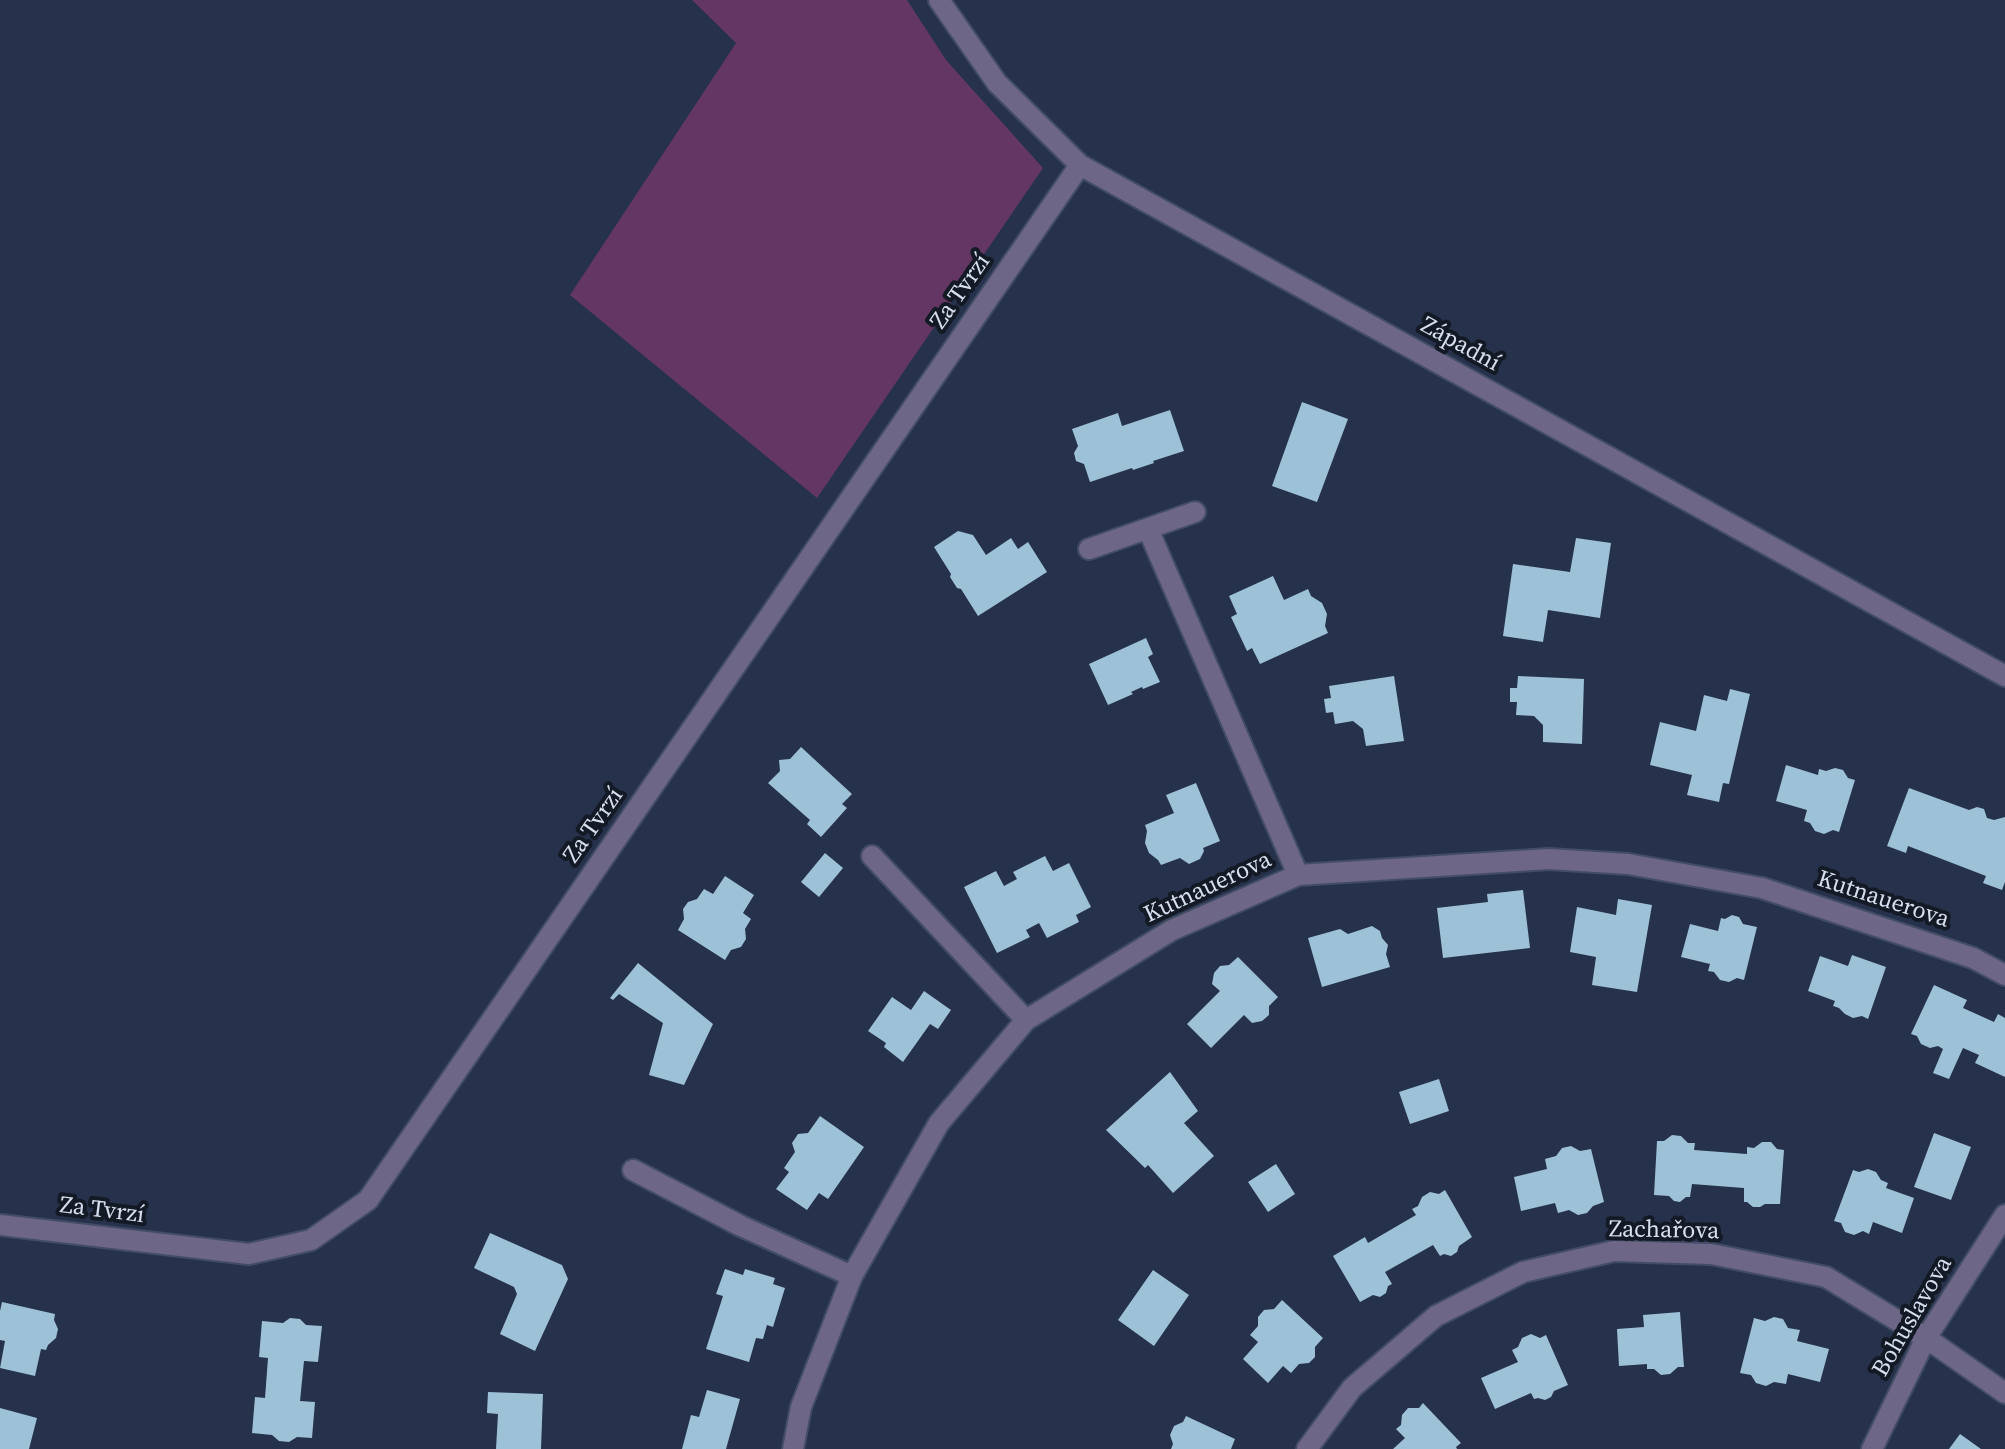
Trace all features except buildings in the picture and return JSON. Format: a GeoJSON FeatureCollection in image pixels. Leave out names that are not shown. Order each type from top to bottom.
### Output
{"type":"FeatureCollection","features":[{"type":"Feature","properties":{"kind":"street","name":"Západní"},"geometry":{"type":"LineString","coordinates":[[939,0],[997,83],[1080,165],[2005,676]]}},
{"type":"Feature","properties":{"kind":"street","name":"Za Tvrzí"},"geometry":{"type":"LineString","coordinates":[[0,1225],[249,1254],[311,1240],[368,1200],[1080,165]]}},
{"type":"Feature","properties":{"kind":"street"},"geometry":{"type":"LineString","coordinates":[[1089,549],[1195,512]]}},
{"type":"Feature","properties":{"kind":"street"},"geometry":{"type":"LineString","coordinates":[[1148,529],[1298,875]]}},
{"type":"Feature","properties":{"kind":"street"},"geometry":{"type":"LineString","coordinates":[[872,856],[1026,1020]]}},
{"type":"Feature","properties":{"kind":"street","name":"Kutnauerova"},"geometry":{"type":"LineString","coordinates":[[793,1449],[801,1407],[852,1276],[939,1123],[1026,1020],[1172,930],[1298,875],[1549,859],[1628,864],[1762,888],[1973,958],[2005,975]]}},
{"type":"Feature","properties":{"kind":"street"},"geometry":{"type":"LineString","coordinates":[[633,1170],[741,1226],[852,1276]]}},
{"type":"Feature","properties":{"kind":"street","name":"Bohuslavova"},"geometry":{"type":"LineString","coordinates":[[1872,1449],[1926,1338],[2005,1215]]}},
{"type":"Feature","properties":{"kind":"street","name":"Zachařova"},"geometry":{"type":"LineString","coordinates":[[1307,1449],[1352,1388],[1436,1316],[1523,1272],[1614,1251],[1711,1254],[1826,1277],[1926,1338],[2005,1393]]}},
{"type":"Feature","properties":{"kind":"shaded area"},"geometry":{"type":"Polygon","coordinates":[[[692,0],[907,0],[946,60],[1043,168],[817,498],[570,295],[736,43],[692,0]]]}}]}
